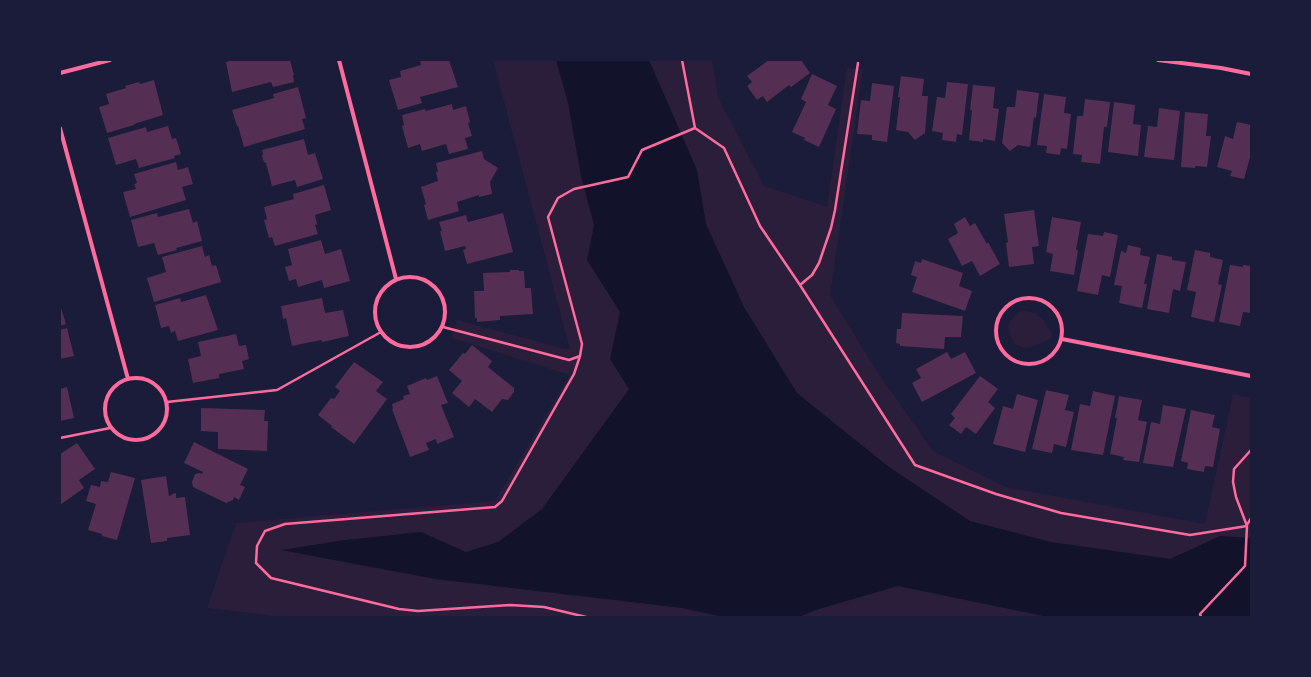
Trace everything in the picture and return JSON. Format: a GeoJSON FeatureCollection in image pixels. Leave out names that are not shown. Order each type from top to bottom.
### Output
{"type":"FeatureCollection","features":[{"type":"Feature","properties":{"kind":"street"},"geometry":{"type":"LineString","coordinates":[[60,73],[110,60]]}},
{"type":"Feature","properties":{"kind":"street"},"geometry":{"type":"LineString","coordinates":[[339,60],[396,280]]}},
{"type":"Feature","properties":{"kind":"street"},"geometry":{"type":"LineString","coordinates":[[1158,60],[1221,68],[1251,74]]}},
{"type":"Feature","properties":{"kind":"street"},"geometry":{"type":"LineString","coordinates":[[60,128],[128,379]]}},
{"type":"Feature","properties":{"kind":"street"},"geometry":{"type":"LineString","coordinates":[[408,276],[420,278],[431,283],[440,291],[445,302],[446,315],[443,327],[437,336],[429,343],[408,348],[397,345],[381,332],[376,320],[375,308],[378,296],[386,286],[396,280],[408,276]]}},
{"type":"Feature","properties":{"kind":"street"},"geometry":{"type":"LineString","coordinates":[[1025,297],[1035,298],[1046,302],[1054,308],[1060,317],[1062,339],[1057,349],[1049,358],[1039,363],[1027,364],[1016,362],[1006,356],[999,347],[995,336],[996,325],[999,315],[1006,306],[1025,297]]}},
{"type":"Feature","properties":{"kind":"street"},"geometry":{"type":"LineString","coordinates":[[1062,339],[1251,376]]}},
{"type":"Feature","properties":{"kind":"street"},"geometry":{"type":"LineString","coordinates":[[138,378],[148,380],[156,385],[163,393],[167,402],[168,413],[158,432],[149,438],[138,441],[128,440],[118,435],[110,428],[104,408],[106,398],[111,390],[119,383],[128,379],[138,378]]}},
{"type":"Feature","properties":{"kind":"path"},"geometry":{"type":"LineString","coordinates":[[682,60],[696,128],[724,148],[760,226],[800,285],[915,465],[996,494],[1060,513],[1190,535],[1247,526]]}},
{"type":"Feature","properties":{"kind":"path"},"geometry":{"type":"LineString","coordinates":[[800,285],[812,275],[819,263],[831,228],[858,64]]}},
{"type":"Feature","properties":{"kind":"path"},"geometry":{"type":"LineString","coordinates":[[586,617],[544,607],[510,605],[418,611],[399,609],[272,578],[256,563],[257,546],[265,531],[285,524],[495,507],[502,501],[574,374],[582,344],[548,217],[558,198],[574,189],[628,177],[642,150],[696,128]]}},
{"type":"Feature","properties":{"kind":"path"},"geometry":{"type":"LineString","coordinates":[[443,327],[569,360],[580,356]]}},
{"type":"Feature","properties":{"kind":"path"},"geometry":{"type":"LineString","coordinates":[[167,402],[277,390],[381,332]]}},
{"type":"Feature","properties":{"kind":"path"},"geometry":{"type":"LineString","coordinates":[[60,438],[110,428]]}},
{"type":"Feature","properties":{"kind":"path"},"geometry":{"type":"LineString","coordinates":[[1201,617],[1200,614],[1245,566],[1247,526],[1232,482],[1234,469],[1251,450]]}},
{"type":"Feature","properties":{"kind":"path"},"geometry":{"type":"LineString","coordinates":[[1247,526],[1251,518]]}},
{"type":"Feature","properties":{"kind":"shaded area"},"geometry":{"type":"Polygon","coordinates":[[[493,60],[712,60],[718,97],[764,186],[827,207],[847,68],[863,69],[830,295],[876,370],[933,451],[1006,487],[1205,524],[1233,394],[1251,398],[1251,617],[283,617],[207,608],[236,523],[495,501],[570,375],[452,338],[457,320],[570,350],[493,60]]]}},
{"type":"Feature","properties":{"kind":"shaded area"},"geometry":{"type":"Polygon","coordinates":[[[556,60],[649,60],[697,170],[706,224],[744,307],[797,393],[889,467],[970,521],[1051,542],[1170,559],[1220,536],[1251,538],[1251,617],[1048,617],[898,586],[819,609],[799,617],[723,617],[682,608],[435,579],[281,550],[345,540],[421,532],[466,552],[498,542],[542,509],[629,389],[610,359],[620,312],[587,260],[594,225],[581,176],[568,103],[556,60]]]}},
{"type":"Feature","properties":{"kind":"shaded area"},"geometry":{"type":"Polygon","coordinates":[[[1022,311],[1035,313],[1044,321],[1052,333],[1050,339],[1029,348],[1024,348],[1015,344],[1010,335],[1008,326],[1013,317],[1022,311]]]}},
{"type":"Feature","properties":{"kind":"building"},"geometry":{"type":"Polygon","coordinates":[[[233,60],[290,60],[294,75],[294,82],[273,87],[271,82],[232,92],[226,62],[233,60]]]}},
{"type":"Feature","properties":{"kind":"building"},"geometry":{"type":"Polygon","coordinates":[[[420,60],[449,60],[458,87],[420,97],[422,103],[398,110],[389,80],[401,77],[400,71],[421,65],[420,60]]]}},
{"type":"Feature","properties":{"kind":"building"},"geometry":{"type":"Polygon","coordinates":[[[769,60],[801,60],[810,73],[791,87],[789,85],[767,102],[763,96],[757,100],[747,86],[752,82],[747,76],[769,60]]]}},
{"type":"Feature","properties":{"kind":"building"},"geometry":{"type":"Polygon","coordinates":[[[812,74],[837,86],[828,105],[836,109],[819,147],[792,132],[806,102],[801,99],[812,74]]]}},
{"type":"Feature","properties":{"kind":"building"},"geometry":{"type":"Polygon","coordinates":[[[901,76],[924,79],[922,96],[928,96],[925,133],[915,140],[908,132],[896,130],[901,76]]]}},
{"type":"Feature","properties":{"kind":"building"},"geometry":{"type":"Polygon","coordinates":[[[154,80],[163,115],[107,133],[99,107],[109,104],[106,94],[126,88],[125,86],[154,80]]]}},
{"type":"Feature","properties":{"kind":"building"},"geometry":{"type":"Polygon","coordinates":[[[947,82],[968,84],[962,135],[957,134],[956,142],[942,140],[943,133],[932,131],[937,97],[945,98],[947,82]]]}},
{"type":"Feature","properties":{"kind":"building"},"geometry":{"type":"Polygon","coordinates":[[[872,83],[894,86],[887,142],[872,140],[872,135],[857,134],[861,100],[870,101],[872,83]]]}},
{"type":"Feature","properties":{"kind":"building"},"geometry":{"type":"Polygon","coordinates":[[[973,85],[995,87],[993,108],[999,109],[995,141],[983,139],[983,142],[969,140],[973,85]]]}},
{"type":"Feature","properties":{"kind":"building"},"geometry":{"type":"Polygon","coordinates":[[[298,87],[306,118],[302,119],[305,129],[244,147],[232,110],[274,98],[273,94],[298,87]]]}},
{"type":"Feature","properties":{"kind":"building"},"geometry":{"type":"Polygon","coordinates":[[[1017,90],[1039,93],[1030,147],[1018,145],[1010,151],[1002,143],[1007,107],[1015,107],[1017,90]]]}},
{"type":"Feature","properties":{"kind":"building"},"geometry":{"type":"Polygon","coordinates":[[[1044,94],[1066,97],[1064,113],[1071,114],[1067,149],[1061,148],[1060,155],[1046,153],[1047,146],[1037,145],[1044,94]]]}},
{"type":"Feature","properties":{"kind":"building"},"geometry":{"type":"Polygon","coordinates":[[[1085,99],[1110,102],[1107,127],[1104,127],[1100,164],[1081,162],[1082,155],[1073,154],[1077,116],[1083,116],[1085,99]]]}},
{"type":"Feature","properties":{"kind":"building"},"geometry":{"type":"Polygon","coordinates":[[[1114,102],[1135,105],[1133,124],[1141,125],[1138,156],[1108,152],[1114,102]]]}},
{"type":"Feature","properties":{"kind":"building"},"geometry":{"type":"Polygon","coordinates":[[[452,104],[453,110],[466,106],[470,122],[468,123],[472,136],[465,138],[468,149],[449,154],[446,144],[422,151],[420,144],[408,148],[402,126],[404,125],[402,115],[425,109],[426,111],[452,104]]]}},
{"type":"Feature","properties":{"kind":"building"},"geometry":{"type":"Polygon","coordinates":[[[1159,108],[1180,111],[1174,160],[1144,157],[1148,126],[1157,127],[1159,108]]]}},
{"type":"Feature","properties":{"kind":"building"},"geometry":{"type":"Polygon","coordinates":[[[1185,112],[1208,114],[1206,136],[1211,136],[1207,167],[1181,167],[1185,112]]]}},
{"type":"Feature","properties":{"kind":"building"},"geometry":{"type":"Polygon","coordinates":[[[1237,122],[1251,125],[1251,154],[1244,179],[1230,176],[1232,171],[1217,167],[1225,136],[1233,139],[1237,122]]]}},
{"type":"Feature","properties":{"kind":"building"},"geometry":{"type":"Polygon","coordinates":[[[168,126],[172,139],[176,138],[181,154],[174,156],[175,158],[139,168],[136,159],[116,165],[108,138],[146,127],[147,132],[168,126]]]}},
{"type":"Feature","properties":{"kind":"building"},"geometry":{"type":"Polygon","coordinates":[[[304,139],[308,155],[315,153],[323,179],[297,187],[295,180],[272,186],[266,163],[264,162],[262,156],[262,150],[304,139]]]}},
{"type":"Feature","properties":{"kind":"building"},"geometry":{"type":"Polygon","coordinates":[[[482,151],[484,159],[498,168],[490,182],[492,194],[479,197],[479,195],[457,202],[459,211],[428,220],[424,205],[426,204],[421,187],[438,181],[436,163],[482,151]]]}},
{"type":"Feature","properties":{"kind":"building"},"geometry":{"type":"Polygon","coordinates":[[[176,162],[178,170],[188,167],[193,184],[182,187],[186,200],[130,217],[123,192],[136,189],[134,184],[137,183],[134,174],[176,162]]]}},
{"type":"Feature","properties":{"kind":"building"},"geometry":{"type":"Polygon","coordinates":[[[324,185],[331,210],[315,215],[317,224],[315,225],[318,234],[275,246],[272,237],[269,238],[264,220],[267,219],[264,207],[294,199],[293,194],[324,185]]]}},
{"type":"Feature","properties":{"kind":"building"},"geometry":{"type":"Polygon","coordinates":[[[189,209],[193,223],[197,221],[202,241],[176,248],[177,250],[158,255],[154,243],[138,247],[131,220],[157,213],[158,217],[189,209]]]}},
{"type":"Feature","properties":{"kind":"building"},"geometry":{"type":"Polygon","coordinates":[[[1034,210],[1039,246],[1032,247],[1034,264],[1009,267],[1006,243],[1008,242],[1004,214],[1034,210]]]}},
{"type":"Feature","properties":{"kind":"building"},"geometry":{"type":"Polygon","coordinates":[[[503,213],[513,252],[467,264],[463,250],[466,249],[465,246],[445,251],[439,222],[466,215],[468,222],[503,213]]]}},
{"type":"Feature","properties":{"kind":"building"},"geometry":{"type":"Polygon","coordinates":[[[965,217],[970,226],[975,223],[987,244],[988,242],[1000,264],[980,276],[972,261],[962,266],[948,239],[958,233],[954,224],[965,217]]]}},
{"type":"Feature","properties":{"kind":"building"},"geometry":{"type":"Polygon","coordinates":[[[1052,217],[1081,222],[1076,250],[1078,250],[1074,275],[1050,271],[1053,254],[1046,252],[1052,217]]]}},
{"type":"Feature","properties":{"kind":"building"},"geometry":{"type":"Polygon","coordinates":[[[1104,232],[1118,235],[1110,277],[1102,275],[1098,295],[1077,291],[1088,234],[1103,236],[1104,232]]]}},
{"type":"Feature","properties":{"kind":"building"},"geometry":{"type":"Polygon","coordinates":[[[321,240],[325,254],[341,249],[350,281],[324,288],[322,280],[298,287],[296,279],[289,281],[285,267],[292,265],[288,249],[321,240]]]}},
{"type":"Feature","properties":{"kind":"building"},"geometry":{"type":"Polygon","coordinates":[[[1128,245],[1141,248],[1140,255],[1150,257],[1144,284],[1147,284],[1142,308],[1119,303],[1122,286],[1114,285],[1121,251],[1126,253],[1128,245]]]}},
{"type":"Feature","properties":{"kind":"building"},"geometry":{"type":"Polygon","coordinates":[[[202,246],[205,257],[209,255],[212,266],[216,265],[221,282],[154,302],[147,278],[166,272],[162,257],[202,246]]]}},
{"type":"Feature","properties":{"kind":"building"},"geometry":{"type":"Polygon","coordinates":[[[1195,250],[1210,253],[1210,257],[1223,260],[1218,284],[1222,285],[1214,322],[1191,317],[1196,292],[1187,290],[1195,250]]]}},
{"type":"Feature","properties":{"kind":"building"},"geometry":{"type":"Polygon","coordinates":[[[1157,254],[1172,257],[1172,260],[1186,262],[1180,291],[1173,289],[1169,313],[1147,309],[1157,254]]]}},
{"type":"Feature","properties":{"kind":"building"},"geometry":{"type":"Polygon","coordinates":[[[922,259],[963,273],[959,286],[972,291],[965,311],[912,292],[917,277],[911,275],[915,261],[921,263],[922,259]]]}},
{"type":"Feature","properties":{"kind":"building"},"geometry":{"type":"Polygon","coordinates":[[[1230,265],[1243,267],[1243,265],[1251,266],[1251,313],[1243,312],[1240,326],[1219,322],[1230,265]]]}},
{"type":"Feature","properties":{"kind":"building"},"geometry":{"type":"Polygon","coordinates":[[[510,270],[524,271],[525,288],[531,288],[533,314],[500,316],[500,320],[477,322],[477,318],[475,318],[474,291],[484,291],[483,273],[510,272],[510,270]]]}},
{"type":"Feature","properties":{"kind":"building"},"geometry":{"type":"Polygon","coordinates":[[[206,295],[218,330],[178,341],[175,331],[171,333],[169,326],[161,328],[155,305],[180,298],[181,302],[206,295]]]}},
{"type":"Feature","properties":{"kind":"building"},"geometry":{"type":"Polygon","coordinates":[[[322,298],[325,313],[343,310],[349,336],[322,342],[321,340],[292,346],[286,318],[283,319],[281,306],[322,298]]]}},
{"type":"Feature","properties":{"kind":"building"},"geometry":{"type":"Polygon","coordinates":[[[60,305],[66,324],[60,326],[60,305]]]}},
{"type":"Feature","properties":{"kind":"building"},"geometry":{"type":"Polygon","coordinates":[[[902,313],[963,316],[961,337],[945,337],[944,349],[900,346],[900,344],[896,343],[897,329],[901,329],[902,313]]]}},
{"type":"Feature","properties":{"kind":"building"},"geometry":{"type":"Polygon","coordinates":[[[67,328],[74,356],[60,359],[60,330],[67,328]]]}},
{"type":"Feature","properties":{"kind":"building"},"geometry":{"type":"Polygon","coordinates":[[[236,334],[239,346],[246,345],[249,359],[242,361],[244,369],[219,374],[219,378],[193,383],[188,359],[201,356],[198,342],[236,334]]]}},
{"type":"Feature","properties":{"kind":"building"},"geometry":{"type":"Polygon","coordinates":[[[472,345],[492,361],[488,367],[514,388],[514,392],[508,400],[502,399],[492,412],[475,399],[469,407],[452,393],[462,381],[449,370],[463,353],[465,354],[472,345]]]}},
{"type":"Feature","properties":{"kind":"building"},"geometry":{"type":"Polygon","coordinates":[[[947,352],[951,359],[965,352],[976,373],[922,402],[912,383],[921,378],[916,369],[947,352]]]}},
{"type":"Feature","properties":{"kind":"building"},"geometry":{"type":"Polygon","coordinates":[[[354,362],[383,382],[376,391],[387,399],[354,444],[318,415],[331,398],[334,399],[340,391],[335,387],[354,362]]]}},
{"type":"Feature","properties":{"kind":"building"},"geometry":{"type":"Polygon","coordinates":[[[437,376],[448,403],[441,405],[454,437],[437,444],[436,439],[426,443],[429,450],[410,457],[392,409],[392,404],[404,399],[403,396],[410,394],[407,386],[426,378],[427,380],[437,376]]]}},
{"type":"Feature","properties":{"kind":"building"},"geometry":{"type":"Polygon","coordinates":[[[980,376],[998,389],[988,402],[995,408],[976,434],[966,427],[961,434],[949,425],[955,418],[951,414],[980,376]]]}},
{"type":"Feature","properties":{"kind":"building"},"geometry":{"type":"Polygon","coordinates":[[[67,387],[74,418],[60,421],[60,389],[67,387]]]}},
{"type":"Feature","properties":{"kind":"building"},"geometry":{"type":"Polygon","coordinates":[[[1046,390],[1069,395],[1065,410],[1074,412],[1066,447],[1054,444],[1052,453],[1032,449],[1046,390]]]}},
{"type":"Feature","properties":{"kind":"building"},"geometry":{"type":"Polygon","coordinates":[[[1093,391],[1115,396],[1103,455],[1071,450],[1080,404],[1090,406],[1093,391]]]}},
{"type":"Feature","properties":{"kind":"building"},"geometry":{"type":"Polygon","coordinates":[[[1017,394],[1038,400],[1025,452],[993,444],[1003,406],[1013,409],[1017,394]]]}},
{"type":"Feature","properties":{"kind":"building"},"geometry":{"type":"Polygon","coordinates":[[[1119,396],[1142,400],[1138,420],[1147,422],[1139,462],[1123,460],[1124,457],[1110,454],[1117,418],[1115,418],[1119,396]]]}},
{"type":"Feature","properties":{"kind":"building"},"geometry":{"type":"Polygon","coordinates":[[[1163,405],[1186,409],[1173,467],[1143,463],[1151,422],[1160,424],[1163,405]]]}},
{"type":"Feature","properties":{"kind":"building"},"geometry":{"type":"Polygon","coordinates":[[[201,408],[265,410],[264,421],[268,421],[267,451],[218,449],[218,432],[201,431],[201,408]]]}},
{"type":"Feature","properties":{"kind":"building"},"geometry":{"type":"Polygon","coordinates":[[[1191,410],[1215,415],[1212,427],[1220,429],[1213,467],[1205,466],[1204,472],[1187,469],[1188,463],[1181,461],[1191,410]]]}},
{"type":"Feature","properties":{"kind":"building"},"geometry":{"type":"Polygon","coordinates":[[[194,442],[248,469],[240,485],[245,487],[239,500],[234,497],[233,500],[226,503],[193,487],[192,482],[195,474],[202,474],[203,472],[184,463],[194,442]]]}},
{"type":"Feature","properties":{"kind":"building"},"geometry":{"type":"Polygon","coordinates":[[[77,443],[95,469],[79,480],[84,488],[60,505],[60,454],[77,443]]]}},
{"type":"Feature","properties":{"kind":"building"},"geometry":{"type":"Polygon","coordinates":[[[111,472],[135,478],[117,540],[88,530],[96,504],[86,501],[91,485],[100,487],[101,481],[108,482],[111,472]]]}},
{"type":"Feature","properties":{"kind":"building"},"geometry":{"type":"Polygon","coordinates":[[[166,476],[169,496],[176,493],[176,498],[185,497],[190,535],[167,538],[167,541],[151,543],[141,480],[166,476]]]}}]}
